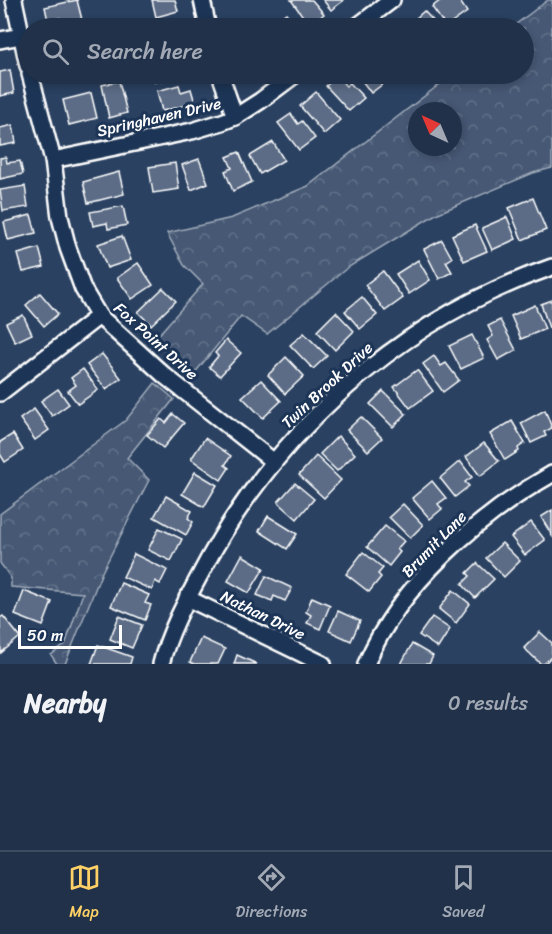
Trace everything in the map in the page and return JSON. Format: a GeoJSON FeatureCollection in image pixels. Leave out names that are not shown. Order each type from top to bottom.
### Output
{"type":"FeatureCollection","features":[{"type":"Feature","properties":{"kind":"street"},"geometry":{"type":"LineString","coordinates":[[14,0],[18,21]]}},
{"type":"Feature","properties":{"kind":"street"},"geometry":{"type":"LineString","coordinates":[[202,0],[206,18]]}},
{"type":"Feature","properties":{"kind":"street"},"geometry":{"type":"LineString","coordinates":[[368,18],[392,0]]}},
{"type":"Feature","properties":{"kind":"street"},"geometry":{"type":"LineString","coordinates":[[0,40],[18,37]]}},
{"type":"Feature","properties":{"kind":"street","name":"Fox Point Drive"},"geometry":{"type":"LineString","coordinates":[[33,84],[53,160],[60,217],[68,248],[83,289],[99,316],[165,376],[274,462]]}},
{"type":"Feature","properties":{"kind":"street"},"geometry":{"type":"LineString","coordinates":[[223,84],[235,117]]}},
{"type":"Feature","properties":{"kind":"street","name":"Springhaven Drive"},"geometry":{"type":"LineString","coordinates":[[53,160],[192,131],[235,117],[283,84]]}},
{"type":"Feature","properties":{"kind":"street","name":"Twin Brook Drive"},"geometry":{"type":"LineString","coordinates":[[161,664],[187,598],[220,536],[254,485],[308,423],[368,369],[410,337],[498,287],[552,267]]}},
{"type":"Feature","properties":{"kind":"street"},"geometry":{"type":"LineString","coordinates":[[0,393],[99,316]]}},
{"type":"Feature","properties":{"kind":"street","name":"Brumit Lane"},"geometry":{"type":"LineString","coordinates":[[366,664],[386,627],[449,550],[498,508],[552,474]]}},
{"type":"Feature","properties":{"kind":"street","name":"Nathan Drive"},"geometry":{"type":"LineString","coordinates":[[187,598],[323,664]]}},
{"type":"Feature","properties":{"kind":"green space"},"geometry":{"type":"Polygon","coordinates":[[[548,0],[552,0],[552,168],[533,173],[436,214],[347,268],[267,334],[241,316],[194,374],[153,341],[203,284],[184,265],[167,233],[232,218],[308,186],[408,109],[408,156],[462,156],[462,102],[417,102],[440,84],[534,84],[534,18],[524,18],[548,0]]]}},
{"type":"Feature","properties":{"kind":"green space"},"geometry":{"type":"Polygon","coordinates":[[[155,383],[174,399],[127,458],[149,480],[102,572],[65,664],[57,664],[51,655],[65,645],[83,593],[11,587],[11,578],[0,563],[0,514],[126,420],[155,383]]]}},
{"type":"Feature","properties":{"kind":"building"},"geometry":{"type":"Polygon","coordinates":[[[77,0],[82,18],[47,18],[45,7],[77,0]]]}},
{"type":"Feature","properties":{"kind":"building"},"geometry":{"type":"Polygon","coordinates":[[[152,0],[175,0],[178,11],[156,17],[152,0]]]}},
{"type":"Feature","properties":{"kind":"building"},"geometry":{"type":"Polygon","coordinates":[[[291,0],[312,0],[324,14],[319,18],[304,18],[291,0]]]}},
{"type":"Feature","properties":{"kind":"building"},"geometry":{"type":"Polygon","coordinates":[[[323,0],[342,0],[343,1],[331,10],[323,0]]]}},
{"type":"Feature","properties":{"kind":"building"},"geometry":{"type":"Polygon","coordinates":[[[441,0],[459,0],[467,12],[459,18],[440,18],[432,7],[441,0]]]}},
{"type":"Feature","properties":{"kind":"building"},"geometry":{"type":"Polygon","coordinates":[[[424,11],[431,18],[416,18],[424,11]]]}},
{"type":"Feature","properties":{"kind":"building"},"geometry":{"type":"Polygon","coordinates":[[[286,13],[290,18],[279,18],[286,13]]]}},
{"type":"Feature","properties":{"kind":"building"},"geometry":{"type":"Polygon","coordinates":[[[10,70],[14,93],[0,96],[0,72],[10,70]]]}},
{"type":"Feature","properties":{"kind":"building"},"geometry":{"type":"Polygon","coordinates":[[[120,84],[127,113],[109,118],[102,85],[120,84]]]}},
{"type":"Feature","properties":{"kind":"building"},"geometry":{"type":"Polygon","coordinates":[[[328,84],[346,86],[351,84],[364,98],[349,111],[326,86],[328,84]]]}},
{"type":"Feature","properties":{"kind":"building"},"geometry":{"type":"Polygon","coordinates":[[[364,84],[383,84],[371,93],[364,84]]]}},
{"type":"Feature","properties":{"kind":"building"},"geometry":{"type":"Polygon","coordinates":[[[179,85],[181,92],[191,89],[195,103],[162,111],[157,91],[179,85]]]}},
{"type":"Feature","properties":{"kind":"building"},"geometry":{"type":"Polygon","coordinates":[[[316,92],[340,120],[324,134],[300,106],[316,92]]]}},
{"type":"Feature","properties":{"kind":"building"},"geometry":{"type":"Polygon","coordinates":[[[91,93],[97,118],[69,125],[63,100],[91,93]]]}},
{"type":"Feature","properties":{"kind":"building"},"geometry":{"type":"Polygon","coordinates":[[[291,114],[298,124],[302,121],[315,138],[299,150],[278,123],[291,114]]]}},
{"type":"Feature","properties":{"kind":"building"},"geometry":{"type":"Polygon","coordinates":[[[13,125],[16,143],[0,146],[0,128],[13,125]]]}},
{"type":"Feature","properties":{"kind":"building"},"geometry":{"type":"Polygon","coordinates":[[[273,142],[284,160],[260,174],[250,156],[273,142]]]}},
{"type":"Feature","properties":{"kind":"building"},"geometry":{"type":"Polygon","coordinates":[[[239,152],[252,182],[233,191],[225,171],[232,168],[227,157],[239,152]]]}},
{"type":"Feature","properties":{"kind":"building"},"geometry":{"type":"Polygon","coordinates":[[[6,157],[7,163],[20,161],[23,174],[0,179],[0,158],[6,157]]]}},
{"type":"Feature","properties":{"kind":"building"},"geometry":{"type":"Polygon","coordinates":[[[199,159],[208,183],[191,190],[182,165],[199,159]]]}},
{"type":"Feature","properties":{"kind":"building"},"geometry":{"type":"Polygon","coordinates":[[[175,163],[179,189],[153,193],[149,167],[175,163]]]}},
{"type":"Feature","properties":{"kind":"building"},"geometry":{"type":"Polygon","coordinates":[[[119,172],[124,194],[88,203],[83,182],[119,172]]]}},
{"type":"Feature","properties":{"kind":"building"},"geometry":{"type":"Polygon","coordinates":[[[25,186],[28,207],[3,211],[0,190],[25,186]]]}},
{"type":"Feature","properties":{"kind":"building"},"geometry":{"type":"Polygon","coordinates":[[[533,198],[546,230],[522,240],[509,208],[533,198]]]}},
{"type":"Feature","properties":{"kind":"building"},"geometry":{"type":"Polygon","coordinates":[[[123,206],[127,225],[108,229],[107,223],[93,226],[90,212],[123,206]]]}},
{"type":"Feature","properties":{"kind":"building"},"geometry":{"type":"Polygon","coordinates":[[[31,215],[36,233],[8,240],[4,222],[31,215]]]}},
{"type":"Feature","properties":{"kind":"building"},"geometry":{"type":"Polygon","coordinates":[[[507,217],[516,239],[492,250],[482,228],[507,217]]]}},
{"type":"Feature","properties":{"kind":"building"},"geometry":{"type":"Polygon","coordinates":[[[475,225],[487,251],[464,261],[452,235],[475,225]]]}},
{"type":"Feature","properties":{"kind":"building"},"geometry":{"type":"Polygon","coordinates":[[[122,236],[131,260],[107,268],[98,244],[122,236]]]}},
{"type":"Feature","properties":{"kind":"building"},"geometry":{"type":"Polygon","coordinates":[[[442,240],[452,258],[446,262],[452,272],[439,279],[424,249],[442,240]]]}},
{"type":"Feature","properties":{"kind":"building"},"geometry":{"type":"Polygon","coordinates":[[[39,248],[44,267],[23,272],[18,254],[39,248]]]}},
{"type":"Feature","properties":{"kind":"building"},"geometry":{"type":"Polygon","coordinates":[[[418,260],[430,280],[409,294],[396,274],[418,260]]]}},
{"type":"Feature","properties":{"kind":"building"},"geometry":{"type":"Polygon","coordinates":[[[138,263],[153,285],[132,299],[117,278],[138,263]]]}},
{"type":"Feature","properties":{"kind":"building"},"geometry":{"type":"Polygon","coordinates":[[[383,271],[403,298],[385,311],[365,285],[383,271]]]}},
{"type":"Feature","properties":{"kind":"building"},"geometry":{"type":"Polygon","coordinates":[[[163,288],[176,301],[151,325],[138,312],[163,288]]]}},
{"type":"Feature","properties":{"kind":"building"},"geometry":{"type":"Polygon","coordinates":[[[40,293],[58,314],[44,326],[26,305],[40,293]]]}},
{"type":"Feature","properties":{"kind":"building"},"geometry":{"type":"Polygon","coordinates":[[[362,297],[377,315],[360,329],[345,311],[362,297]]]}},
{"type":"Feature","properties":{"kind":"building"},"geometry":{"type":"Polygon","coordinates":[[[552,300],[552,326],[549,328],[541,304],[552,300]]]}},
{"type":"Feature","properties":{"kind":"building"},"geometry":{"type":"Polygon","coordinates":[[[535,305],[545,329],[521,339],[511,316],[535,305]]]}},
{"type":"Feature","properties":{"kind":"building"},"geometry":{"type":"Polygon","coordinates":[[[336,312],[354,331],[335,350],[317,331],[336,312]]]}},
{"type":"Feature","properties":{"kind":"building"},"geometry":{"type":"Polygon","coordinates":[[[23,315],[32,334],[15,342],[6,323],[23,315]]]}},
{"type":"Feature","properties":{"kind":"building"},"geometry":{"type":"Polygon","coordinates":[[[500,320],[516,350],[498,360],[487,340],[493,336],[488,326],[500,320]]]}},
{"type":"Feature","properties":{"kind":"building"},"geometry":{"type":"Polygon","coordinates":[[[304,333],[327,356],[313,369],[290,345],[304,333]]]}},
{"type":"Feature","properties":{"kind":"building"},"geometry":{"type":"Polygon","coordinates":[[[472,335],[484,358],[461,369],[449,346],[472,335]]]}},
{"type":"Feature","properties":{"kind":"building"},"geometry":{"type":"Polygon","coordinates":[[[226,340],[241,353],[220,376],[209,367],[218,356],[215,353],[226,340]]]}},
{"type":"Feature","properties":{"kind":"building"},"geometry":{"type":"Polygon","coordinates":[[[102,354],[121,378],[106,389],[87,365],[102,354]]]}},
{"type":"Feature","properties":{"kind":"building"},"geometry":{"type":"Polygon","coordinates":[[[434,356],[441,366],[446,363],[459,380],[443,392],[423,364],[434,356]]]}},
{"type":"Feature","properties":{"kind":"building"},"geometry":{"type":"Polygon","coordinates":[[[286,357],[304,376],[285,394],[268,375],[286,357]]]}},
{"type":"Feature","properties":{"kind":"building"},"geometry":{"type":"Polygon","coordinates":[[[83,369],[98,390],[78,404],[68,391],[76,385],[71,378],[83,369]]]}},
{"type":"Feature","properties":{"kind":"building"},"geometry":{"type":"Polygon","coordinates":[[[417,370],[433,391],[410,408],[394,387],[417,370]]]}},
{"type":"Feature","properties":{"kind":"building"},"geometry":{"type":"Polygon","coordinates":[[[261,380],[281,401],[263,418],[242,397],[261,380]]]}},
{"type":"Feature","properties":{"kind":"building"},"geometry":{"type":"Polygon","coordinates":[[[58,389],[69,404],[52,416],[41,401],[58,389]]]}},
{"type":"Feature","properties":{"kind":"building"},"geometry":{"type":"Polygon","coordinates":[[[383,391],[406,414],[393,427],[370,404],[383,391]]]}},
{"type":"Feature","properties":{"kind":"building"},"geometry":{"type":"Polygon","coordinates":[[[34,409],[49,430],[35,440],[20,419],[34,409]]]}},
{"type":"Feature","properties":{"kind":"building"},"geometry":{"type":"Polygon","coordinates":[[[545,410],[552,428],[544,432],[546,436],[531,443],[521,423],[545,410]]]}},
{"type":"Feature","properties":{"kind":"building"},"geometry":{"type":"Polygon","coordinates":[[[173,414],[184,423],[163,448],[147,435],[161,419],[166,423],[173,414]]]}},
{"type":"Feature","properties":{"kind":"building"},"geometry":{"type":"Polygon","coordinates":[[[361,417],[382,438],[368,451],[347,430],[361,417]]]}},
{"type":"Feature","properties":{"kind":"building"},"geometry":{"type":"Polygon","coordinates":[[[512,421],[525,443],[518,448],[519,451],[505,460],[490,434],[512,421]]]}},
{"type":"Feature","properties":{"kind":"building"},"geometry":{"type":"Polygon","coordinates":[[[13,434],[23,450],[5,462],[0,454],[0,442],[13,434]]]}},
{"type":"Feature","properties":{"kind":"building"},"geometry":{"type":"Polygon","coordinates":[[[338,436],[355,454],[337,471],[320,454],[338,436]]]}},
{"type":"Feature","properties":{"kind":"building"},"geometry":{"type":"Polygon","coordinates":[[[205,438],[231,456],[225,465],[229,468],[221,480],[191,459],[205,438]]]}},
{"type":"Feature","properties":{"kind":"building"},"geometry":{"type":"Polygon","coordinates":[[[484,443],[499,461],[480,476],[466,457],[484,443]]]}},
{"type":"Feature","properties":{"kind":"building"},"geometry":{"type":"Polygon","coordinates":[[[316,456],[341,480],[324,498],[299,475],[316,456]]]}},
{"type":"Feature","properties":{"kind":"building"},"geometry":{"type":"Polygon","coordinates":[[[460,461],[472,477],[465,482],[469,486],[455,497],[440,478],[460,461]]]}},
{"type":"Feature","properties":{"kind":"building"},"geometry":{"type":"Polygon","coordinates":[[[195,472],[217,485],[204,507],[182,494],[195,472]]]}},
{"type":"Feature","properties":{"kind":"building"},"geometry":{"type":"Polygon","coordinates":[[[432,481],[446,498],[438,504],[442,509],[430,519],[412,498],[432,481]]]}},
{"type":"Feature","properties":{"kind":"building"},"geometry":{"type":"Polygon","coordinates":[[[295,483],[314,499],[297,519],[278,502],[295,483]]]}},
{"type":"Feature","properties":{"kind":"building"},"geometry":{"type":"Polygon","coordinates":[[[166,496],[192,511],[188,518],[193,522],[186,535],[154,517],[166,496]]]}},
{"type":"Feature","properties":{"kind":"building"},"geometry":{"type":"Polygon","coordinates":[[[403,504],[423,525],[410,538],[389,517],[403,504]]]}},
{"type":"Feature","properties":{"kind":"building"},"geometry":{"type":"Polygon","coordinates":[[[552,510],[552,536],[541,517],[552,510]]]}},
{"type":"Feature","properties":{"kind":"building"},"geometry":{"type":"Polygon","coordinates":[[[268,516],[297,534],[287,549],[259,531],[268,516]]]}},
{"type":"Feature","properties":{"kind":"building"},"geometry":{"type":"Polygon","coordinates":[[[531,522],[545,540],[525,555],[511,537],[531,522]]]}},
{"type":"Feature","properties":{"kind":"building"},"geometry":{"type":"Polygon","coordinates":[[[385,526],[404,541],[397,549],[400,552],[389,566],[367,547],[385,526]]]}},
{"type":"Feature","properties":{"kind":"building"},"geometry":{"type":"Polygon","coordinates":[[[159,528],[182,539],[171,561],[148,550],[159,528]]]}},
{"type":"Feature","properties":{"kind":"building"},"geometry":{"type":"Polygon","coordinates":[[[502,543],[520,561],[504,577],[486,558],[502,543]]]}},
{"type":"Feature","properties":{"kind":"building"},"geometry":{"type":"Polygon","coordinates":[[[363,552],[383,568],[378,574],[381,577],[369,592],[346,574],[363,552]]]}},
{"type":"Feature","properties":{"kind":"building"},"geometry":{"type":"Polygon","coordinates":[[[134,554],[167,570],[160,584],[155,581],[152,590],[123,577],[134,554]]]}},
{"type":"Feature","properties":{"kind":"building"},"geometry":{"type":"Polygon","coordinates":[[[242,555],[264,568],[249,593],[228,581],[242,555]]]}},
{"type":"Feature","properties":{"kind":"building"},"geometry":{"type":"Polygon","coordinates":[[[477,563],[494,579],[475,598],[462,584],[470,576],[467,573],[477,563]]]}},
{"type":"Feature","properties":{"kind":"building"},"geometry":{"type":"Polygon","coordinates":[[[266,576],[292,588],[285,601],[274,596],[272,601],[257,595],[266,576]]]}},
{"type":"Feature","properties":{"kind":"building"},"geometry":{"type":"Polygon","coordinates":[[[121,583],[149,595],[145,603],[151,605],[145,620],[111,606],[121,583]]]}},
{"type":"Feature","properties":{"kind":"building"},"geometry":{"type":"Polygon","coordinates":[[[453,590],[470,604],[456,623],[439,609],[453,590]]]}},
{"type":"Feature","properties":{"kind":"building"},"geometry":{"type":"Polygon","coordinates":[[[24,591],[52,602],[43,626],[15,615],[24,591]]]}},
{"type":"Feature","properties":{"kind":"building"},"geometry":{"type":"Polygon","coordinates":[[[312,597],[330,605],[320,629],[307,623],[311,615],[306,612],[312,597]]]}},
{"type":"Feature","properties":{"kind":"building"},"geometry":{"type":"Polygon","coordinates":[[[338,611],[360,621],[351,641],[329,631],[338,611]]]}},
{"type":"Feature","properties":{"kind":"building"},"geometry":{"type":"Polygon","coordinates":[[[3,616],[20,637],[1,653],[0,618],[3,616]]]}},
{"type":"Feature","properties":{"kind":"building"},"geometry":{"type":"Polygon","coordinates":[[[119,616],[142,625],[132,648],[110,639],[119,616]]]}},
{"type":"Feature","properties":{"kind":"building"},"geometry":{"type":"Polygon","coordinates":[[[432,617],[450,629],[438,648],[419,635],[432,617]]]}},
{"type":"Feature","properties":{"kind":"building"},"geometry":{"type":"Polygon","coordinates":[[[540,632],[552,643],[552,656],[544,664],[541,664],[524,648],[540,632]]]}},
{"type":"Feature","properties":{"kind":"building"},"geometry":{"type":"Polygon","coordinates":[[[201,638],[225,649],[218,664],[190,662],[201,638]]]}},
{"type":"Feature","properties":{"kind":"building"},"geometry":{"type":"Polygon","coordinates":[[[412,644],[433,656],[429,664],[401,664],[412,644]]]}},
{"type":"Feature","properties":{"kind":"building"},"geometry":{"type":"Polygon","coordinates":[[[98,645],[132,657],[130,664],[91,664],[98,645]]]}},
{"type":"Feature","properties":{"kind":"building"},"geometry":{"type":"Polygon","coordinates":[[[237,655],[257,664],[234,664],[237,655]]]}}]}
